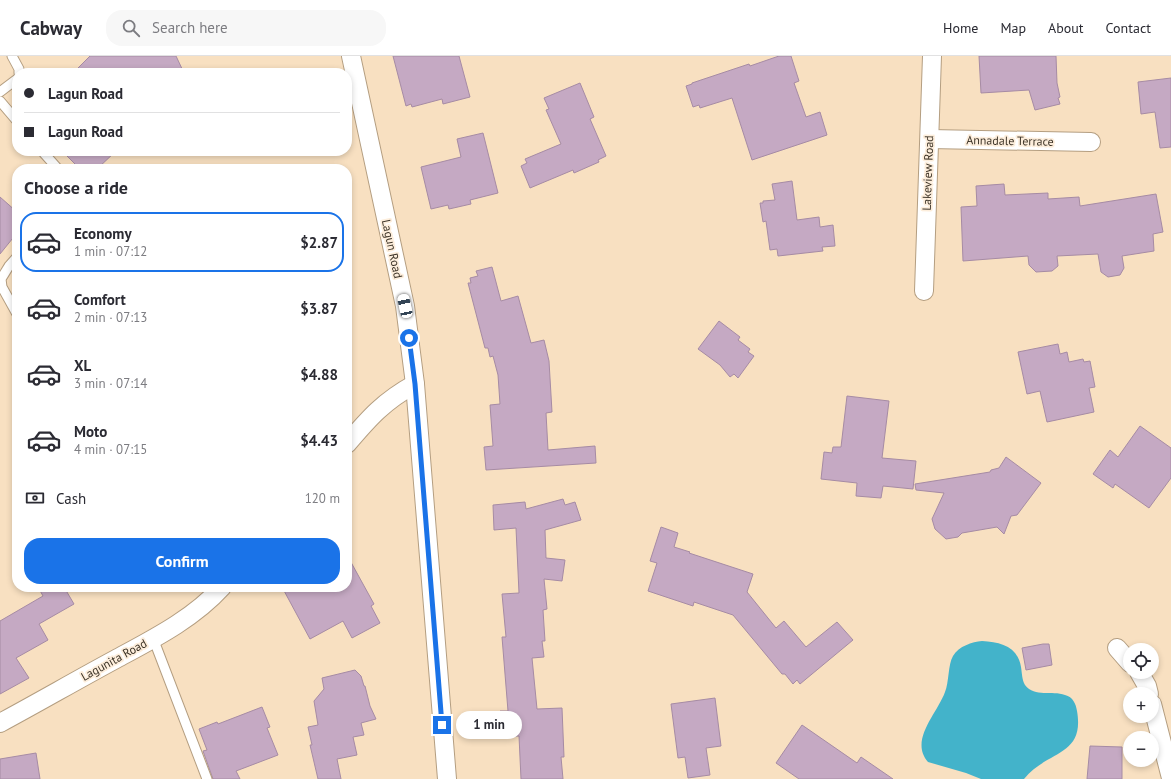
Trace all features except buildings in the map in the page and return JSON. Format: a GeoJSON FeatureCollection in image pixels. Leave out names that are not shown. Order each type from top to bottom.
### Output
{"type":"FeatureCollection","features":[{"type":"Feature","properties":{"kind":"street","name":"Lagun Road"},"geometry":{"type":"LineString","coordinates":[[351,56],[405,306],[415,384],[447,779]]}},
{"type":"Feature","properties":{"kind":"street","name":"Lakeview Road"},"geometry":{"type":"LineString","coordinates":[[924,291],[932,56]]}},
{"type":"Feature","properties":{"kind":"street","name":"Annadale Terrace"},"geometry":{"type":"LineString","coordinates":[[930,139],[1090,142]]}},
{"type":"Feature","properties":{"kind":"street"},"geometry":{"type":"LineString","coordinates":[[352,438],[375,412],[398,393],[415,384]]}},
{"type":"Feature","properties":{"kind":"street","name":"Lagunita Road"},"geometry":{"type":"LineString","coordinates":[[0,723],[153,638],[196,611],[217,592]]}},
{"type":"Feature","properties":{"kind":"street"},"geometry":{"type":"LineString","coordinates":[[1117,648],[1123,654]]}},
{"type":"Feature","properties":{"kind":"street"},"geometry":{"type":"LineString","coordinates":[[1157,723],[1171,778]]}},
{"type":"Feature","properties":{"kind":"lane"},"geometry":{"type":"LineString","coordinates":[[12,56],[18,68]]}},
{"type":"Feature","properties":{"kind":"lane"},"geometry":{"type":"LineString","coordinates":[[0,92],[12,83]]}},
{"type":"Feature","properties":{"kind":"lane"},"geometry":{"type":"LineString","coordinates":[[0,101],[12,115]]}},
{"type":"Feature","properties":{"kind":"lane"},"geometry":{"type":"LineString","coordinates":[[46,156],[54,164]]}},
{"type":"Feature","properties":{"kind":"lane"},"geometry":{"type":"LineString","coordinates":[[12,262],[1,279],[2,287],[12,305]]}},
{"type":"Feature","properties":{"kind":"lane"},"geometry":{"type":"LineString","coordinates":[[153,638],[207,779]]}},
{"type":"Feature","properties":{"kind":"water"},"geometry":{"type":"Polygon","coordinates":[[[982,641],[1002,644],[1012,650],[1019,660],[1023,681],[1029,689],[1039,693],[1068,696],[1074,701],[1076,706],[1078,726],[1075,737],[1070,745],[1033,770],[1024,779],[981,779],[928,762],[923,754],[923,736],[926,727],[945,692],[951,659],[966,645],[982,641]]]}},
{"type":"Feature","properties":{"kind":"route"},"geometry":{"type":"LineString","coordinates":[[409,338],[415,384],[442,725]]}}]}
